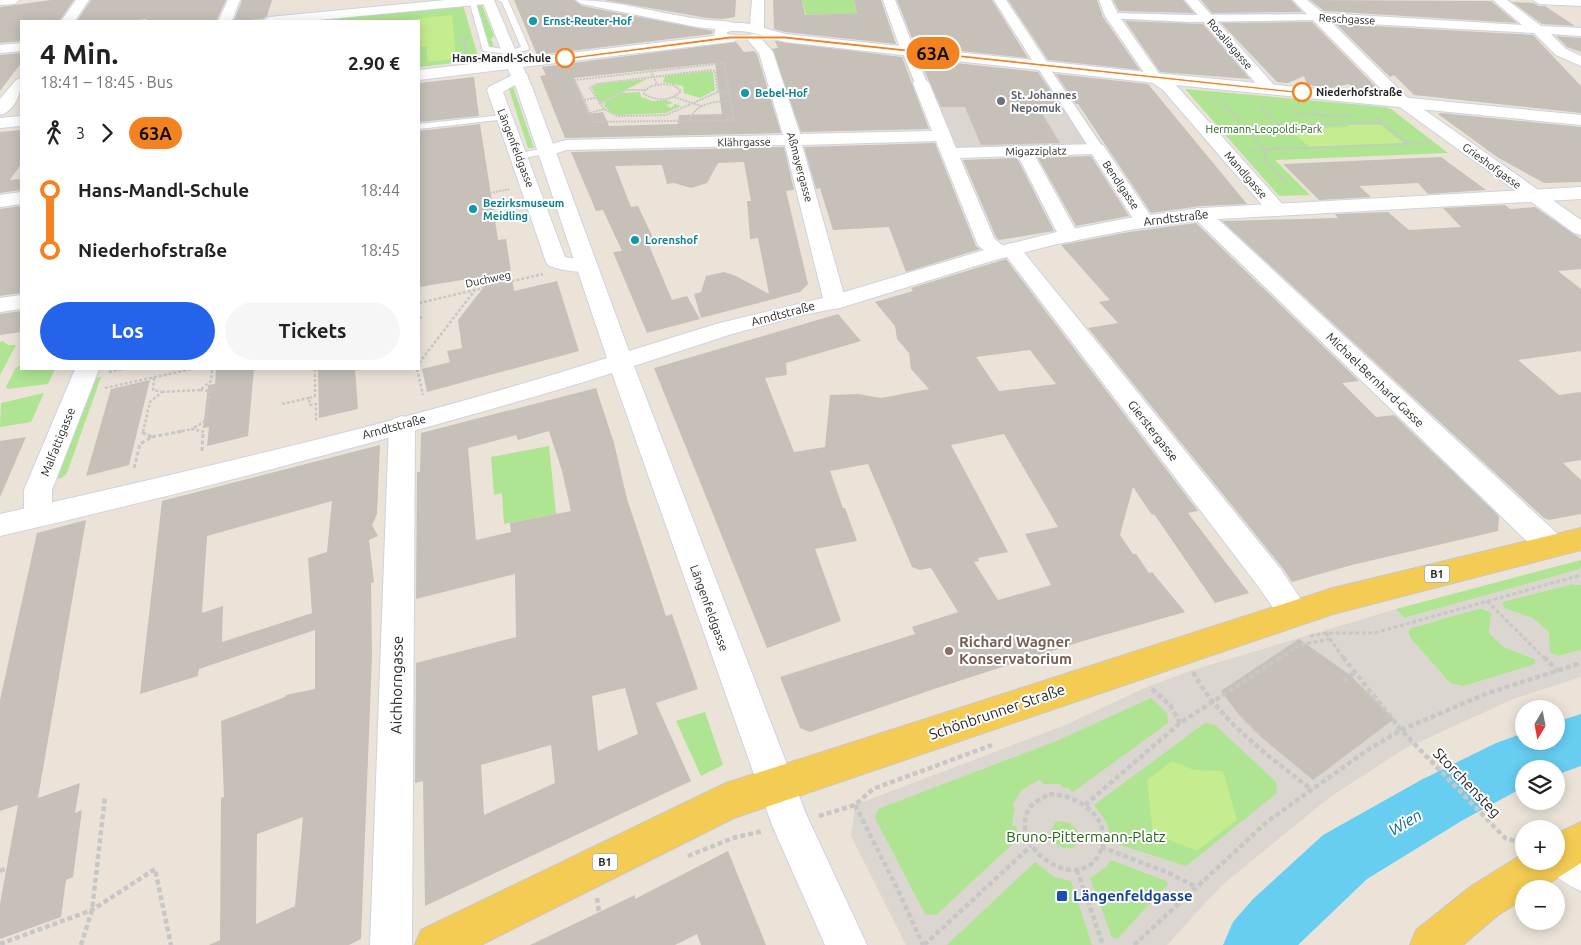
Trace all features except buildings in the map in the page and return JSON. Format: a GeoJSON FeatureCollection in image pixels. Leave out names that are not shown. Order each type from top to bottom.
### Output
{"type":"FeatureCollection","features":[{"type":"Feature","properties":{"kind":"main road","name":"Schönbrunner Straße"},"geometry":{"type":"LineString","coordinates":[[436,945],[726,802],[1333,601],[1550,545],[1581,539]]}},
{"type":"Feature","properties":{"kind":"main road"},"geometry":{"type":"LineString","coordinates":[[1431,945],[1484,901],[1540,870]]}},
{"type":"Feature","properties":{"kind":"street"},"geometry":{"type":"LineString","coordinates":[[0,1],[14,0]]}},
{"type":"Feature","properties":{"kind":"street"},"geometry":{"type":"LineString","coordinates":[[69,20],[83,0]]}},
{"type":"Feature","properties":{"kind":"street"},"geometry":{"type":"LineString","coordinates":[[225,20],[234,0]]}},
{"type":"Feature","properties":{"kind":"street"},"geometry":{"type":"LineString","coordinates":[[280,20],[487,0]]}},
{"type":"Feature","properties":{"kind":"street","name":"Längenfeldgasse"},"geometry":{"type":"LineString","coordinates":[[487,0],[547,151],[653,454],[776,786],[791,825],[846,945]]}},
{"type":"Feature","properties":{"kind":"street"},"geometry":{"type":"LineString","coordinates":[[582,0],[728,31],[785,38],[1155,78],[1581,120]]}},
{"type":"Feature","properties":{"kind":"street"},"geometry":{"type":"LineString","coordinates":[[889,0],[947,145]]}},
{"type":"Feature","properties":{"kind":"street"},"geometry":{"type":"LineString","coordinates":[[1000,0],[1097,149]]}},
{"type":"Feature","properties":{"kind":"street","name":"Mandlgasse"},"geometry":{"type":"LineString","coordinates":[[1105,0],[1112,16],[1155,78],[1170,87],[1277,210]]}},
{"type":"Feature","properties":{"kind":"street","name":"Rosaliagasse"},"geometry":{"type":"LineString","coordinates":[[1191,0],[1269,89]]}},
{"type":"Feature","properties":{"kind":"street","name":"Grieshofgasse"},"geometry":{"type":"LineString","coordinates":[[1299,0],[1319,17],[1403,102],[1581,229]]}},
{"type":"Feature","properties":{"kind":"street"},"geometry":{"type":"LineString","coordinates":[[1499,0],[1538,30],[1560,52],[1581,62]]}},
{"type":"Feature","properties":{"kind":"street"},"geometry":{"type":"LineString","coordinates":[[1539,0],[1581,2]]}},
{"type":"Feature","properties":{"kind":"street"},"geometry":{"type":"LineString","coordinates":[[420,75],[699,43],[728,31],[752,18],[758,6]]}},
{"type":"Feature","properties":{"kind":"street"},"geometry":{"type":"LineString","coordinates":[[757,34],[758,6]]}},
{"type":"Feature","properties":{"kind":"street","name":"Reschgasse"},"geometry":{"type":"LineString","coordinates":[[1112,16],[1169,19],[1206,17],[1319,17],[1581,32]]}},
{"type":"Feature","properties":{"kind":"street","name":"Aßmayergasse"},"geometry":{"type":"LineString","coordinates":[[757,34],[766,52],[793,141],[835,302]]}},
{"type":"Feature","properties":{"kind":"street"},"geometry":{"type":"LineString","coordinates":[[0,49],[20,47]]}},
{"type":"Feature","properties":{"kind":"street","name":"Längenfeldgasse"},"geometry":{"type":"LineString","coordinates":[[514,64],[494,90],[556,262]]}},
{"type":"Feature","properties":{"kind":"street"},"geometry":{"type":"LineString","coordinates":[[0,110],[20,84]]}},
{"type":"Feature","properties":{"kind":"street"},"geometry":{"type":"LineString","coordinates":[[0,123],[20,121]]}},
{"type":"Feature","properties":{"kind":"street","name":"Klährgasse"},"geometry":{"type":"LineString","coordinates":[[547,151],[566,146],[631,140],[793,141],[947,145]]}},
{"type":"Feature","properties":{"kind":"street","name":"Migazziplatz"},"geometry":{"type":"LineString","coordinates":[[947,145],[1024,151],[1097,149]]}},
{"type":"Feature","properties":{"kind":"street","name":"Gierstergasse"},"geometry":{"type":"LineString","coordinates":[[947,145],[985,241],[1005,251],[1269,577],[1294,614]]}},
{"type":"Feature","properties":{"kind":"street","name":"Bendlgasse"},"geometry":{"type":"LineString","coordinates":[[1097,149],[1144,221]]}},
{"type":"Feature","properties":{"kind":"street"},"geometry":{"type":"LineString","coordinates":[[1024,151],[1069,236]]}},
{"type":"Feature","properties":{"kind":"street","name":"Arndtstraße"},"geometry":{"type":"LineString","coordinates":[[0,525],[402,425],[586,373],[620,361],[806,307],[835,302],[1005,251],[1069,236],[1144,221],[1201,214],[1581,193]]}},
{"type":"Feature","properties":{"kind":"street"},"geometry":{"type":"LineString","coordinates":[[0,201],[20,198]]}},
{"type":"Feature","properties":{"kind":"street","name":"Michael-Bernhard-Gasse"},"geometry":{"type":"LineString","coordinates":[[1201,214],[1550,545]]}},
{"type":"Feature","properties":{"kind":"street"},"geometry":{"type":"LineString","coordinates":[[556,262],[586,266]]}},
{"type":"Feature","properties":{"kind":"street"},"geometry":{"type":"LineString","coordinates":[[0,305],[20,302]]}},
{"type":"Feature","properties":{"kind":"street","name":"Malfattigasse"},"geometry":{"type":"LineString","coordinates":[[38,516],[38,490],[87,370]]}},
{"type":"Feature","properties":{"kind":"street","name":"Aichhorngasse"},"geometry":{"type":"LineString","coordinates":[[391,945],[402,425]]}},
{"type":"Feature","properties":{"kind":"lane"},"geometry":{"type":"LineString","coordinates":[[472,1],[486,49],[514,64],[520,51],[524,48],[505,1],[500,0]]}},
{"type":"Feature","properties":{"kind":"lane"},"geometry":{"type":"LineString","coordinates":[[420,127],[503,117]]}},
{"type":"Feature","properties":{"kind":"lane"},"geometry":{"type":"LineString","coordinates":[[519,156],[547,151]]}},
{"type":"Feature","properties":{"kind":"path"},"geometry":{"type":"LineString","coordinates":[[724,63],[729,91],[734,120],[594,122],[575,80],[724,63]]}},
{"type":"Feature","properties":{"kind":"path"},"geometry":{"type":"LineString","coordinates":[[650,68],[657,84]]}},
{"type":"Feature","properties":{"kind":"path"},"geometry":{"type":"LineString","coordinates":[[718,92],[714,70],[594,84],[590,88],[599,104],[610,114],[617,116],[666,115],[718,92],[729,91]]}},
{"type":"Feature","properties":{"kind":"path"},"geometry":{"type":"LineString","coordinates":[[599,104],[626,90],[645,90],[657,84],[669,84],[678,87],[681,91],[674,97]]}},
{"type":"Feature","properties":{"kind":"path"},"geometry":{"type":"LineString","coordinates":[[645,90],[644,94],[650,98],[674,97],[701,106]]}},
{"type":"Feature","properties":{"kind":"path"},"geometry":{"type":"LineString","coordinates":[[584,100],[595,98]]}},
{"type":"Feature","properties":{"kind":"path"},"geometry":{"type":"LineString","coordinates":[[1362,98],[1374,116],[1408,144]]}},
{"type":"Feature","properties":{"kind":"path"},"geometry":{"type":"LineString","coordinates":[[690,120],[692,113],[701,106],[730,100]]}},
{"type":"Feature","properties":{"kind":"path"},"geometry":{"type":"LineString","coordinates":[[1221,101],[1266,150]]}},
{"type":"Feature","properties":{"kind":"path"},"geometry":{"type":"LineString","coordinates":[[1249,131],[1281,130],[1258,103]]}},
{"type":"Feature","properties":{"kind":"path"},"geometry":{"type":"LineString","coordinates":[[1291,105],[1295,113],[1320,115]]}},
{"type":"Feature","properties":{"kind":"path"},"geometry":{"type":"LineString","coordinates":[[590,113],[604,109]]}},
{"type":"Feature","properties":{"kind":"path"},"geometry":{"type":"LineString","coordinates":[[665,121],[666,115]]}},
{"type":"Feature","properties":{"kind":"path"},"geometry":{"type":"LineString","coordinates":[[1339,117],[1345,124]]}},
{"type":"Feature","properties":{"kind":"path"},"geometry":{"type":"LineString","coordinates":[[1278,125],[1382,123]]}},
{"type":"Feature","properties":{"kind":"path"},"geometry":{"type":"LineString","coordinates":[[1225,151],[1458,141]]}},
{"type":"Feature","properties":{"kind":"path"},"geometry":{"type":"LineString","coordinates":[[1266,150],[1264,159],[1287,183]]}},
{"type":"Feature","properties":{"kind":"path","name":"Duchweg"},"geometry":{"type":"LineString","coordinates":[[420,303],[540,276],[556,262]]}},
{"type":"Feature","properties":{"kind":"path"},"geometry":{"type":"LineString","coordinates":[[420,362],[475,290]]}},
{"type":"Feature","properties":{"kind":"path"},"geometry":{"type":"LineString","coordinates":[[104,388],[178,370]]}},
{"type":"Feature","properties":{"kind":"path"},"geometry":{"type":"LineString","coordinates":[[200,390],[211,381],[212,370]]}},
{"type":"Feature","properties":{"kind":"path"},"geometry":{"type":"LineString","coordinates":[[282,404],[315,396],[315,370]]}},
{"type":"Feature","properties":{"kind":"path"},"geometry":{"type":"LineString","coordinates":[[417,370],[424,395]]}},
{"type":"Feature","properties":{"kind":"path"},"geometry":{"type":"LineString","coordinates":[[154,377],[153,390],[162,392],[176,390],[188,392],[210,391],[205,421],[192,430]]}},
{"type":"Feature","properties":{"kind":"path"},"geometry":{"type":"LineString","coordinates":[[152,437],[143,433],[150,402],[162,392]]}},
{"type":"Feature","properties":{"kind":"path"},"geometry":{"type":"LineString","coordinates":[[309,398],[310,405],[316,404],[316,422]]}},
{"type":"Feature","properties":{"kind":"path"},"geometry":{"type":"LineString","coordinates":[[134,468],[140,444],[152,437],[192,430],[204,431],[202,451]]}},
{"type":"Feature","properties":{"kind":"path"},"geometry":{"type":"LineString","coordinates":[[1084,805],[1180,723],[1300,645],[1330,639],[1326,633],[1374,633],[1580,576]]}},
{"type":"Feature","properties":{"kind":"path"},"geometry":{"type":"LineString","coordinates":[[1488,602],[1558,671]]}},
{"type":"Feature","properties":{"kind":"path","name":"Storchensteg"},"geometry":{"type":"LineString","coordinates":[[1330,639],[1354,673],[1401,730],[1505,838],[1515,841]]}},
{"type":"Feature","properties":{"kind":"path"},"geometry":{"type":"LineString","coordinates":[[1134,945],[1268,821],[1369,749],[1401,730],[1488,693],[1581,663]]}},
{"type":"Feature","properties":{"kind":"path"},"geometry":{"type":"LineString","coordinates":[[1190,667],[1198,686],[1211,702],[1258,746],[1312,790]]}},
{"type":"Feature","properties":{"kind":"path"},"geometry":{"type":"LineString","coordinates":[[1343,681],[1354,673]]}},
{"type":"Feature","properties":{"kind":"path"},"geometry":{"type":"LineString","coordinates":[[1149,686],[1170,705],[1180,723]]}},
{"type":"Feature","properties":{"kind":"path"},"geometry":{"type":"LineString","coordinates":[[1049,794],[1061,794],[1073,798],[1084,805],[1094,815],[1100,827],[1103,840],[1102,848],[1094,862],[1084,869],[1077,870],[1058,868],[1045,861],[1031,846],[1024,827],[1025,815],[1030,805],[1038,798],[1049,794]]}},
{"type":"Feature","properties":{"kind":"path"},"geometry":{"type":"LineString","coordinates":[[82,945],[92,910],[105,798]]}},
{"type":"Feature","properties":{"kind":"path"},"geometry":{"type":"LineString","coordinates":[[855,805],[898,890],[923,945],[1031,846]]}},
{"type":"Feature","properties":{"kind":"path"},"geometry":{"type":"LineString","coordinates":[[1102,848],[1169,873],[1196,887]]}},
{"type":"Feature","properties":{"kind":"path"},"geometry":{"type":"LineString","coordinates":[[0,871],[7,868]]}},
{"type":"Feature","properties":{"kind":"path"},"geometry":{"type":"LineString","coordinates":[[0,944],[92,910],[155,869],[170,944]]}},
{"type":"Feature","properties":{"kind":"path"},"geometry":{"type":"LineString","coordinates":[[1077,870],[1103,945]]}},
{"type":"Feature","properties":{"kind":"green space"},"geometry":{"type":"Polygon","coordinates":[[[802,0],[854,0],[857,13],[806,15],[802,0]]]}},
{"type":"Feature","properties":{"kind":"green space"},"geometry":{"type":"Polygon","coordinates":[[[481,3],[494,36],[491,39],[494,47],[489,48],[475,4],[481,3]]]}},
{"type":"Feature","properties":{"kind":"green space"},"geometry":{"type":"Polygon","coordinates":[[[463,5],[479,60],[420,67],[420,20],[307,20],[463,5]]]}},
{"type":"Feature","properties":{"kind":"green space"},"geometry":{"type":"Polygon","coordinates":[[[452,15],[456,59],[427,62],[427,47],[420,47],[420,20],[404,20],[452,15]]]}},
{"type":"Feature","properties":{"kind":"green space"},"geometry":{"type":"Polygon","coordinates":[[[713,72],[715,90],[700,98],[684,93],[683,86],[663,82],[665,76],[713,72]]]}},
{"type":"Feature","properties":{"kind":"green space"},"geometry":{"type":"Polygon","coordinates":[[[647,79],[601,102],[592,88],[598,84],[647,79]]]}},
{"type":"Feature","properties":{"kind":"green space"},"geometry":{"type":"Polygon","coordinates":[[[512,84],[534,148],[528,148],[508,86],[512,84]]]}},
{"type":"Feature","properties":{"kind":"green space","name":"Hermann-Leopoldi-Park"},"geometry":{"type":"Polygon","coordinates":[[[1185,89],[1385,107],[1391,109],[1448,153],[1275,160],[1310,195],[1279,196],[1185,89]]]}},
{"type":"Feature","properties":{"kind":"green space"},"geometry":{"type":"Polygon","coordinates":[[[640,92],[641,97],[652,101],[666,100],[673,103],[666,105],[671,108],[675,104],[681,106],[666,113],[619,115],[612,113],[604,106],[605,102],[621,93],[640,92]]]}},
{"type":"Feature","properties":{"kind":"green space"},"geometry":{"type":"Polygon","coordinates":[[[1348,125],[1381,125],[1403,143],[1309,147],[1289,129],[1348,127],[1348,125]]]}},
{"type":"Feature","properties":{"kind":"green space"},"geometry":{"type":"Polygon","coordinates":[[[3,341],[8,345],[16,345],[0,375],[0,342],[3,341]]]}},
{"type":"Feature","properties":{"kind":"green space"},"geometry":{"type":"Polygon","coordinates":[[[20,365],[20,370],[55,370],[48,384],[8,389],[6,387],[15,369],[20,365]]]}},
{"type":"Feature","properties":{"kind":"green space"},"geometry":{"type":"Polygon","coordinates":[[[101,377],[67,473],[62,478],[57,479],[95,378],[101,377]]]}},
{"type":"Feature","properties":{"kind":"green space"},"geometry":{"type":"Polygon","coordinates":[[[44,393],[31,422],[0,427],[1,403],[44,393]]]}},
{"type":"Feature","properties":{"kind":"green space"},"geometry":{"type":"Polygon","coordinates":[[[549,446],[556,514],[504,524],[502,493],[494,495],[491,457],[549,446]]]}},
{"type":"Feature","properties":{"kind":"green space"},"geometry":{"type":"Polygon","coordinates":[[[1581,560],[1581,569],[1404,618],[1396,609],[1581,560]]]}},
{"type":"Feature","properties":{"kind":"green space"},"geometry":{"type":"Polygon","coordinates":[[[1572,584],[1581,585],[1581,650],[1559,656],[1550,653],[1504,608],[1502,602],[1572,584]]]}},
{"type":"Feature","properties":{"kind":"green space"},"geometry":{"type":"Polygon","coordinates":[[[1481,608],[1492,613],[1489,633],[1504,647],[1535,659],[1535,665],[1464,686],[1457,686],[1450,683],[1410,638],[1408,632],[1411,628],[1481,608]]]}},
{"type":"Feature","properties":{"kind":"green space","name":"Bruno-Pittermann-Platz"},"geometry":{"type":"Polygon","coordinates":[[[1165,684],[1310,785],[1131,945],[928,945],[868,810],[1165,684]]]}},
{"type":"Feature","properties":{"kind":"green space"},"geometry":{"type":"Polygon","coordinates":[[[705,712],[723,765],[701,776],[676,721],[705,712]]]}},
{"type":"Feature","properties":{"kind":"green space","name":"Bruno-Pittermann-Platz"},"geometry":{"type":"Polygon","coordinates":[[[1172,761],[1194,770],[1223,771],[1237,820],[1197,851],[1153,834],[1147,780],[1172,761]]]}},
{"type":"Feature","properties":{"kind":"shaded area"},"geometry":{"type":"Polygon","coordinates":[[[1053,83],[1097,149],[950,153],[922,86],[955,85],[966,107],[1048,123],[1035,105],[1043,105],[1025,84],[1053,83]]]}},
{"type":"Feature","properties":{"kind":"shaded area","name":"Bruno-Pittermann-Platz"},"geometry":{"type":"Polygon","coordinates":[[[1581,569],[1581,585],[1572,584],[1502,602],[1504,608],[1533,618],[1549,632],[1550,653],[1559,656],[1581,650],[1581,677],[1513,699],[1404,749],[1330,797],[1221,886],[1167,945],[1092,945],[1071,881],[1054,877],[1035,862],[947,945],[906,945],[851,836],[855,805],[1063,726],[1149,686],[1196,669],[1396,609],[1404,618],[1581,569]],[[1481,608],[1411,628],[1408,632],[1410,638],[1450,683],[1464,686],[1535,664],[1535,659],[1504,647],[1489,633],[1491,613],[1481,608]],[[1151,698],[1059,740],[878,809],[875,818],[925,914],[936,915],[1018,839],[1016,826],[1012,826],[1015,807],[1012,806],[1020,792],[1040,780],[1043,784],[1061,784],[1062,787],[1070,788],[1070,791],[1073,792],[1168,723],[1167,713],[1151,698]],[[1205,723],[1094,805],[1107,823],[1111,842],[1186,866],[1277,793],[1276,782],[1215,725],[1205,723]],[[1057,821],[1050,832],[1054,842],[1063,848],[1072,848],[1080,839],[1077,830],[1070,823],[1057,821]],[[1111,860],[1105,868],[1090,878],[1112,937],[1117,939],[1168,884],[1166,881],[1111,860]]]}},
{"type":"Feature","properties":{"kind":"waterway","name":"Wien"},"geometry":{"type":"LineString","coordinates":[[1256,945],[1276,922],[1345,857],[1442,800],[1516,762],[1581,740]]}},
{"type":"Feature","properties":{"kind":"bus line","name":"63A"},"geometry":{"type":"LineString","coordinates":[[565,58],[730,38],[785,38],[1302,92]]}},
{"type":"Feature","properties":{"kind":"place","name":"Ernst-Reuter-Hof"},"geometry":{"type":"Point","coordinates":[533,21]}},
{"type":"Feature","properties":{"kind":"place","name":"Hans-Mandl-Schule"},"geometry":{"type":"Point","coordinates":[565,58]}},
{"type":"Feature","properties":{"kind":"place","name":"Niederhofstraße"},"geometry":{"type":"Point","coordinates":[1302,92]}},
{"type":"Feature","properties":{"kind":"place","name":"Bebel-Hof"},"geometry":{"type":"Point","coordinates":[745,93]}},
{"type":"Feature","properties":{"kind":"place","name":"St. Johannes Nepomuk"},"geometry":{"type":"Point","coordinates":[1001,101]}},
{"type":"Feature","properties":{"kind":"place","name":"Bezirksmuseum Meidling"},"geometry":{"type":"Point","coordinates":[473,209]}},
{"type":"Feature","properties":{"kind":"place","name":"Lorenshof"},"geometry":{"type":"Point","coordinates":[635,240]}},
{"type":"Feature","properties":{"kind":"place","name":"Richard Wagner Konservatorium"},"geometry":{"type":"Point","coordinates":[949,651]}},
{"type":"Feature","properties":{"kind":"place","name":"Längenfeldgasse"},"geometry":{"type":"Point","coordinates":[1062,896]}}]}
